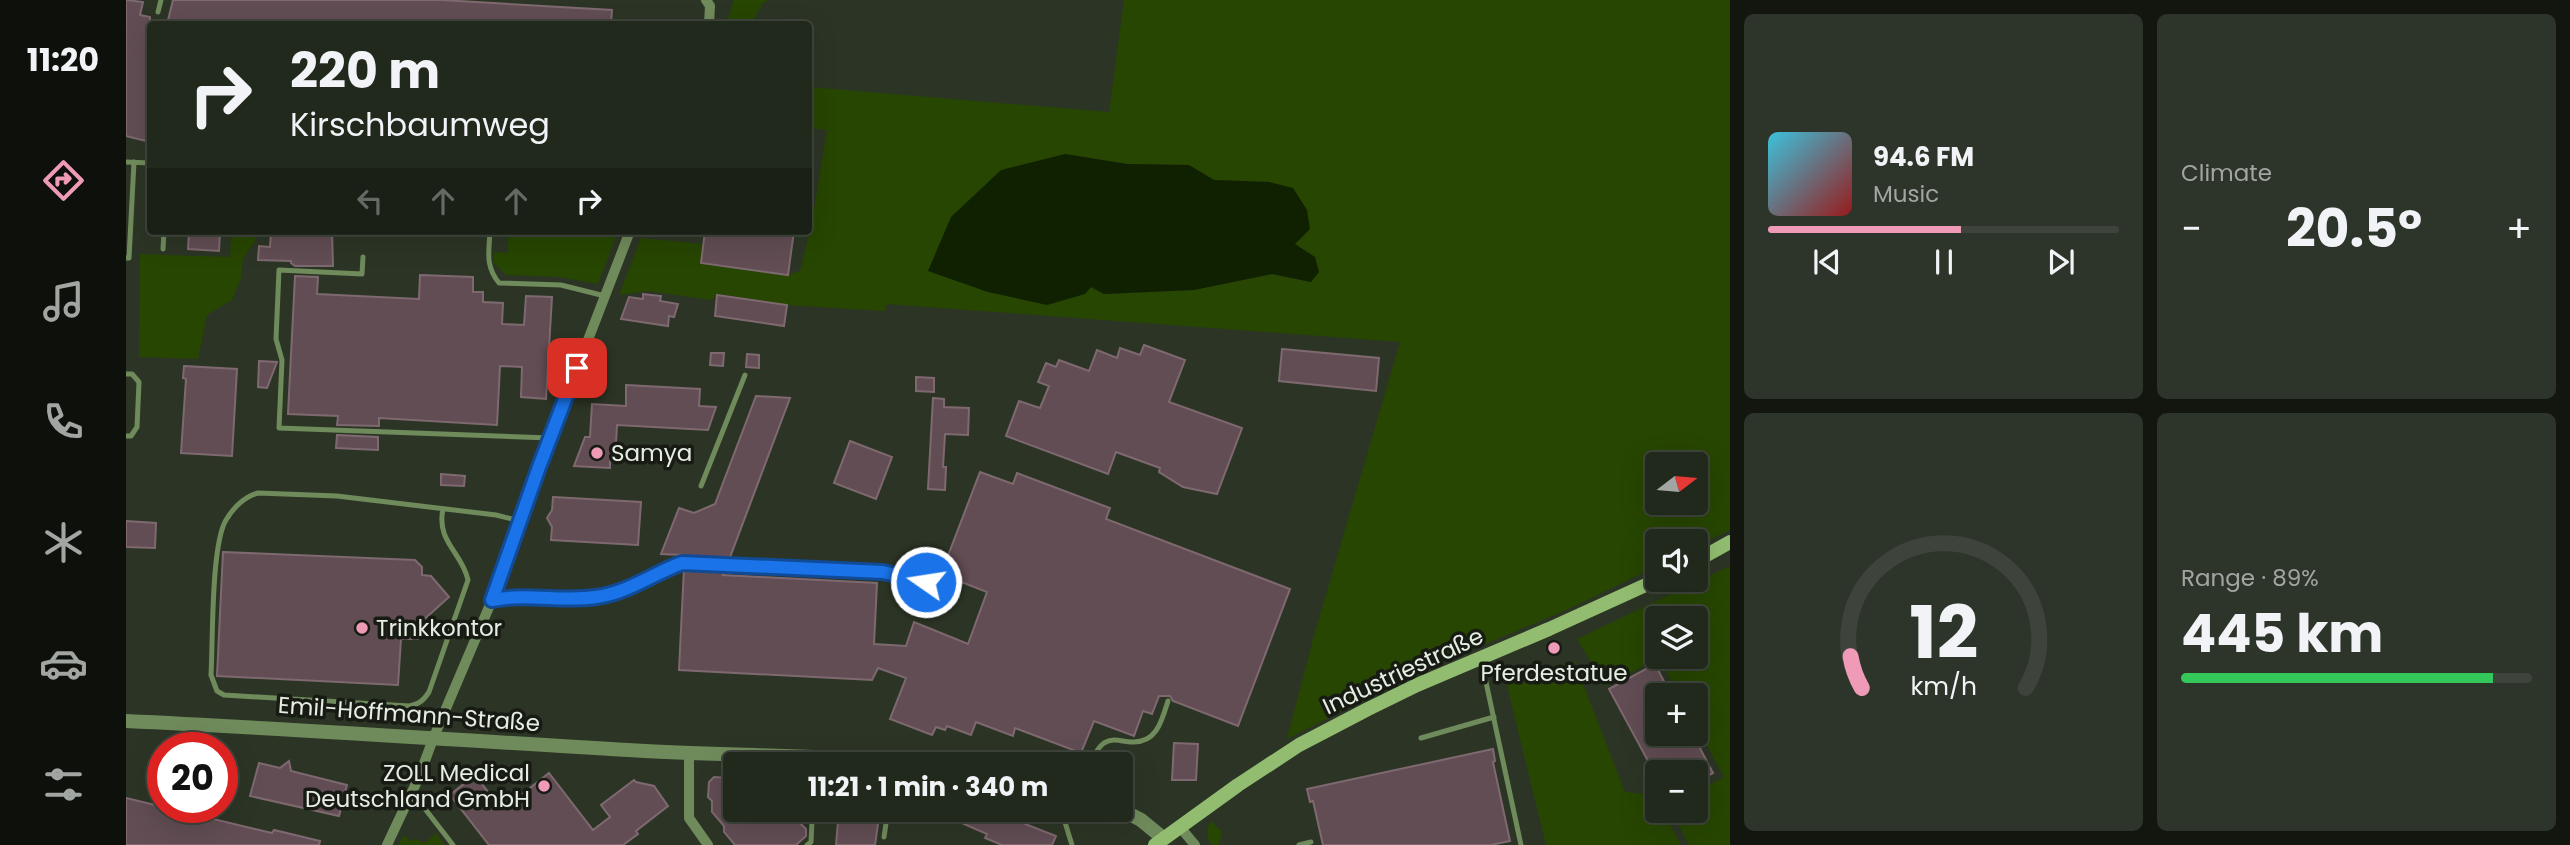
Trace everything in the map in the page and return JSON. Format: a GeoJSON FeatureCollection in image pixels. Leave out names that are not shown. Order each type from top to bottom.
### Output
{"type":"FeatureCollection","features":[{"type":"Feature","properties":{"kind":"main road"},"geometry":{"type":"LineString","coordinates":[[1708,554],[1730,542]]}},
{"type":"Feature","properties":{"kind":"main road","name":"Industriestraße"},"geometry":{"type":"LineString","coordinates":[[1159,841],[1299,746],[1417,685],[1645,585]]}},
{"type":"Feature","properties":{"kind":"street"},"geometry":{"type":"LineString","coordinates":[[708,3],[709,21]]}},
{"type":"Feature","properties":{"kind":"street"},"geometry":{"type":"LineString","coordinates":[[387,845],[412,792],[492,600],[550,438],[628,235]]}},
{"type":"Feature","properties":{"kind":"street","name":"Emil-Hoffmann-Straße"},"geometry":{"type":"LineString","coordinates":[[126,721],[723,755]]}},
{"type":"Feature","properties":{"kind":"street"},"geometry":{"type":"LineString","coordinates":[[689,753],[689,818],[708,845]]}},
{"type":"Feature","properties":{"kind":"street"},"geometry":{"type":"LineString","coordinates":[[1133,816],[1148,825],[1159,841]]}},
{"type":"Feature","properties":{"kind":"street"},"geometry":{"type":"LineString","coordinates":[[1179,826],[1195,845]]}},
{"type":"Feature","properties":{"kind":"lane"},"geometry":{"type":"LineString","coordinates":[[158,12],[161,0]]}},
{"type":"Feature","properties":{"kind":"lane"},"geometry":{"type":"LineString","coordinates":[[126,162],[147,163]]}},
{"type":"Feature","properties":{"kind":"lane"},"geometry":{"type":"LineString","coordinates":[[126,258],[129,258],[134,162]]}},
{"type":"Feature","properties":{"kind":"lane"},"geometry":{"type":"LineString","coordinates":[[163,249],[164,235]]}},
{"type":"Feature","properties":{"kind":"lane"},"geometry":{"type":"LineString","coordinates":[[490,235],[488,263],[490,272],[499,283],[561,285],[605,296]]}},
{"type":"Feature","properties":{"kind":"lane"},"geometry":{"type":"LineString","coordinates":[[363,257],[362,274],[279,270],[276,339],[282,360],[279,428],[550,438]]}},
{"type":"Feature","properties":{"kind":"lane"},"geometry":{"type":"LineString","coordinates":[[126,374],[132,374],[139,382],[137,427],[131,436],[126,436]]}},
{"type":"Feature","properties":{"kind":"lane"},"geometry":{"type":"LineString","coordinates":[[701,486],[745,375]]}},
{"type":"Feature","properties":{"kind":"lane"},"geometry":{"type":"LineString","coordinates":[[443,509],[440,520],[443,535],[466,570],[468,580],[424,700],[409,706],[225,695],[217,691],[211,675],[218,547],[225,521],[243,501],[258,493],[337,496],[496,515],[520,521]]}},
{"type":"Feature","properties":{"kind":"lane"},"geometry":{"type":"LineString","coordinates":[[492,600],[517,596],[585,598],[611,594],[632,588],[659,571],[682,563],[883,572],[926,582]]}},
{"type":"Feature","properties":{"kind":"lane"},"geometry":{"type":"LineString","coordinates":[[1481,659],[1521,845]]}},
{"type":"Feature","properties":{"kind":"lane"},"geometry":{"type":"LineString","coordinates":[[1097,752],[1103,743],[1117,739],[1133,743],[1150,738],[1159,729],[1168,701]]}},
{"type":"Feature","properties":{"kind":"lane"},"geometry":{"type":"LineString","coordinates":[[1421,738],[1494,717]]}},
{"type":"Feature","properties":{"kind":"lane"},"geometry":{"type":"LineString","coordinates":[[412,792],[453,845]]}},
{"type":"Feature","properties":{"kind":"lane"},"geometry":{"type":"LineString","coordinates":[[807,845],[811,842],[812,822]]}},
{"type":"Feature","properties":{"kind":"lane"},"geometry":{"type":"LineString","coordinates":[[884,837],[886,822]]}},
{"type":"Feature","properties":{"kind":"lane"},"geometry":{"type":"LineString","coordinates":[[1065,822],[1072,845]]}},
{"type":"Feature","properties":{"kind":"lane"},"geometry":{"type":"LineString","coordinates":[[1299,845],[1311,842]]}},
{"type":"Feature","properties":{"kind":"green space"},"geometry":{"type":"Polygon","coordinates":[[[734,0],[768,0],[763,3],[753,21],[727,21],[734,0]]]}},
{"type":"Feature","properties":{"kind":"green space"},"geometry":{"type":"Polygon","coordinates":[[[1124,0],[1730,0],[1730,530],[1708,541],[1708,529],[1645,529],[1645,572],[1569,609],[1421,671],[1287,739],[1313,639],[1400,342],[887,304],[885,311],[787,305],[719,294],[710,300],[648,291],[619,295],[641,238],[703,244],[701,263],[788,275],[800,271],[809,235],[812,235],[827,130],[812,128],[812,87],[1109,112],[1124,0]],[[1065,154],[929,271],[988,292],[1091,287],[1104,294],[1194,290],[1272,274],[1311,282],[1269,182],[1214,180],[1189,165],[1127,164],[1065,154]]]}},
{"type":"Feature","properties":{"kind":"green space"},"geometry":{"type":"Polygon","coordinates":[[[231,235],[257,235],[243,258],[241,278],[232,300],[207,315],[198,359],[139,357],[140,254],[230,257],[231,235]]]}},
{"type":"Feature","properties":{"kind":"green space"},"geometry":{"type":"Polygon","coordinates":[[[509,235],[616,235],[598,284],[559,277],[506,275],[493,262],[494,252],[507,253],[509,235]]]}},
{"type":"Feature","properties":{"kind":"green space"},"geometry":{"type":"Polygon","coordinates":[[[1730,566],[1730,845],[1689,845],[1678,823],[1708,823],[1708,786],[1724,777],[1707,746],[1708,683],[1673,683],[1665,669],[1708,669],[1708,606],[1646,606],[1676,592],[1708,592],[1708,576],[1730,566]]]}},
{"type":"Feature","properties":{"kind":"green space"},"geometry":{"type":"Polygon","coordinates":[[[1645,607],[1645,665],[1605,686],[1577,639],[1645,607]]]}},
{"type":"Feature","properties":{"kind":"green space"},"geometry":{"type":"Polygon","coordinates":[[[1574,661],[1625,792],[1645,794],[1645,823],[1669,823],[1681,845],[1546,845],[1506,682],[1574,661]]]}},
{"type":"Feature","properties":{"kind":"green space"},"geometry":{"type":"Polygon","coordinates":[[[1211,821],[1222,832],[1219,845],[1212,845],[1207,836],[1211,821]]]}},
{"type":"Feature","properties":{"kind":"green space"},"geometry":{"type":"Polygon","coordinates":[[[436,833],[445,845],[398,845],[403,836],[425,843],[436,833]]]}},
{"type":"Feature","properties":{"kind":"shaded area"},"geometry":{"type":"Polygon","coordinates":[[[1065,154],[1127,164],[1189,165],[1214,180],[1269,182],[1293,188],[1307,210],[1310,229],[1295,244],[1315,257],[1319,272],[1311,282],[1272,274],[1194,290],[1104,294],[1091,287],[1085,294],[1047,305],[988,292],[928,271],[951,217],[1001,170],[1065,154]]]}},
{"type":"Feature","properties":{"kind":"building"},"geometry":{"type":"Polygon","coordinates":[[[126,0],[143,2],[140,15],[150,17],[150,21],[147,21],[147,141],[126,136],[126,0]]]}},
{"type":"Feature","properties":{"kind":"building"},"geometry":{"type":"Polygon","coordinates":[[[173,0],[442,0],[612,10],[611,21],[168,21],[173,0]]]}},
{"type":"Feature","properties":{"kind":"building"},"geometry":{"type":"Polygon","coordinates":[[[189,235],[220,235],[219,251],[188,249],[189,235]]]}},
{"type":"Feature","properties":{"kind":"building"},"geometry":{"type":"Polygon","coordinates":[[[271,235],[332,235],[333,266],[295,266],[291,261],[258,260],[259,246],[270,247],[271,235]]]}},
{"type":"Feature","properties":{"kind":"building"},"geometry":{"type":"Polygon","coordinates":[[[704,235],[793,235],[788,275],[701,263],[704,235]]]}},
{"type":"Feature","properties":{"kind":"building"},"geometry":{"type":"Polygon","coordinates":[[[420,275],[473,277],[473,292],[483,292],[483,302],[503,303],[502,324],[524,325],[526,296],[552,297],[546,399],[521,397],[522,367],[500,366],[497,425],[379,418],[379,426],[337,425],[338,416],[288,414],[295,276],[318,277],[317,294],[419,299],[420,275]]]}},
{"type":"Feature","properties":{"kind":"building"},"geometry":{"type":"Polygon","coordinates":[[[643,294],[661,296],[660,301],[678,304],[674,317],[669,316],[668,326],[621,319],[629,297],[643,299],[643,294]]]}},
{"type":"Feature","properties":{"kind":"building"},"geometry":{"type":"Polygon","coordinates":[[[717,295],[787,305],[784,326],[715,316],[717,295]]]}},
{"type":"Feature","properties":{"kind":"building"},"geometry":{"type":"Polygon","coordinates":[[[1144,345],[1185,360],[1169,402],[1242,428],[1217,494],[1183,487],[1159,472],[1160,468],[1116,452],[1108,474],[1006,436],[1019,401],[1040,408],[1049,386],[1038,382],[1046,363],[1056,367],[1059,360],[1089,371],[1097,350],[1117,358],[1120,348],[1140,355],[1144,345]]]}},
{"type":"Feature","properties":{"kind":"building"},"geometry":{"type":"Polygon","coordinates":[[[1282,349],[1379,358],[1376,391],[1279,381],[1282,349]]]}},
{"type":"Feature","properties":{"kind":"building"},"geometry":{"type":"Polygon","coordinates":[[[711,353],[724,353],[723,366],[710,365],[711,353]]]}},
{"type":"Feature","properties":{"kind":"building"},"geometry":{"type":"Polygon","coordinates":[[[747,354],[759,355],[759,368],[746,367],[747,354]]]}},
{"type":"Feature","properties":{"kind":"building"},"geometry":{"type":"Polygon","coordinates":[[[259,361],[277,362],[267,388],[258,387],[259,361]]]}},
{"type":"Feature","properties":{"kind":"building"},"geometry":{"type":"Polygon","coordinates":[[[184,366],[237,369],[232,456],[181,453],[186,379],[183,378],[184,366]]]}},
{"type":"Feature","properties":{"kind":"building"},"geometry":{"type":"Polygon","coordinates":[[[916,377],[934,378],[934,392],[916,391],[916,377]]]}},
{"type":"Feature","properties":{"kind":"building"},"geometry":{"type":"Polygon","coordinates":[[[626,385],[700,389],[699,406],[716,407],[708,430],[617,425],[615,462],[610,461],[610,468],[574,466],[585,437],[590,437],[592,404],[626,406],[626,385]]]}},
{"type":"Feature","properties":{"kind":"building"},"geometry":{"type":"Polygon","coordinates":[[[756,396],[790,398],[729,560],[661,554],[679,508],[694,513],[715,504],[756,396]]]}},
{"type":"Feature","properties":{"kind":"building"},"geometry":{"type":"Polygon","coordinates":[[[933,398],[944,399],[944,407],[969,408],[968,435],[945,434],[945,490],[928,489],[933,398]]]}},
{"type":"Feature","properties":{"kind":"building"},"geometry":{"type":"Polygon","coordinates":[[[337,435],[378,437],[378,450],[336,448],[337,435]]]}},
{"type":"Feature","properties":{"kind":"building"},"geometry":{"type":"Polygon","coordinates":[[[850,441],[892,457],[876,499],[834,483],[850,441]]]}},
{"type":"Feature","properties":{"kind":"building"},"geometry":{"type":"Polygon","coordinates":[[[980,472],[1013,484],[1017,473],[1110,508],[1106,519],[1290,589],[1238,726],[1173,701],[1170,696],[1159,696],[1152,714],[1143,711],[1134,736],[1094,721],[1081,752],[1015,728],[1013,736],[976,722],[971,735],[947,726],[945,730],[936,727],[932,735],[890,719],[906,678],[878,668],[872,680],[679,670],[684,568],[725,570],[723,575],[877,583],[874,644],[906,646],[914,622],[968,644],[987,592],[941,574],[980,472]]]}},
{"type":"Feature","properties":{"kind":"building"},"geometry":{"type":"Polygon","coordinates":[[[441,474],[465,476],[464,486],[441,485],[441,474]]]}},
{"type":"Feature","properties":{"kind":"building"},"geometry":{"type":"Polygon","coordinates":[[[553,497],[641,502],[638,545],[551,540],[552,527],[547,518],[552,510],[553,497]]]}},
{"type":"Feature","properties":{"kind":"building"},"geometry":{"type":"Polygon","coordinates":[[[126,521],[156,523],[155,548],[126,547],[126,521]]]}},
{"type":"Feature","properties":{"kind":"building"},"geometry":{"type":"Polygon","coordinates":[[[223,552],[415,560],[422,567],[422,575],[431,576],[449,597],[418,625],[418,639],[401,639],[398,685],[217,676],[223,552]]]}},
{"type":"Feature","properties":{"kind":"building"},"geometry":{"type":"Polygon","coordinates":[[[1646,669],[1658,669],[1665,683],[1645,683],[1645,746],[1699,746],[1706,760],[1647,760],[1609,689],[1646,669]]]}},
{"type":"Feature","properties":{"kind":"building"},"geometry":{"type":"Polygon","coordinates":[[[1174,743],[1198,744],[1196,780],[1172,780],[1174,743]]]}},
{"type":"Feature","properties":{"kind":"building"},"geometry":{"type":"Polygon","coordinates":[[[1493,749],[1493,762],[1510,841],[1491,845],[1323,845],[1313,801],[1310,802],[1307,789],[1493,749]]]}},
{"type":"Feature","properties":{"kind":"building"},"geometry":{"type":"Polygon","coordinates":[[[289,761],[291,771],[347,785],[339,816],[250,796],[259,763],[280,768],[289,761]]]}},
{"type":"Feature","properties":{"kind":"building"},"geometry":{"type":"Polygon","coordinates":[[[549,773],[593,830],[610,817],[601,805],[634,780],[654,786],[668,806],[623,845],[489,845],[450,795],[475,775],[502,810],[549,773]]]}},
{"type":"Feature","properties":{"kind":"building"},"geometry":{"type":"Polygon","coordinates":[[[714,777],[723,778],[723,822],[803,822],[801,824],[806,829],[806,836],[796,845],[735,845],[712,812],[712,801],[708,797],[709,782],[714,777]]]}},
{"type":"Feature","properties":{"kind":"building"},"geometry":{"type":"Polygon","coordinates":[[[126,798],[147,803],[147,823],[230,823],[320,841],[319,845],[126,845],[126,798]]]}},
{"type":"Feature","properties":{"kind":"building"},"geometry":{"type":"Polygon","coordinates":[[[838,822],[878,822],[875,845],[836,845],[838,822]]]}},
{"type":"Feature","properties":{"kind":"building"},"geometry":{"type":"Polygon","coordinates":[[[959,822],[1020,822],[1056,836],[1052,845],[1002,845],[985,838],[987,834],[959,822]]]}},
{"type":"Feature","properties":{"kind":"place","name":"Samya"},"geometry":{"type":"Point","coordinates":[597,453]}},
{"type":"Feature","properties":{"kind":"place","name":"Trinkkontor"},"geometry":{"type":"Point","coordinates":[362,628]}},
{"type":"Feature","properties":{"kind":"place","name":"Pferdestatue"},"geometry":{"type":"Point","coordinates":[1554,648]}},
{"type":"Feature","properties":{"kind":"place","name":"ZOLL Medical Deutschland GmbH"},"geometry":{"type":"Point","coordinates":[544,786]}},
{"type":"Feature","properties":{"kind":"route"},"geometry":{"type":"LineString","coordinates":[[577,368],[492,600],[517,596],[593,597],[611,594],[632,588],[659,571],[682,563],[883,572],[926,582]]}}]}
